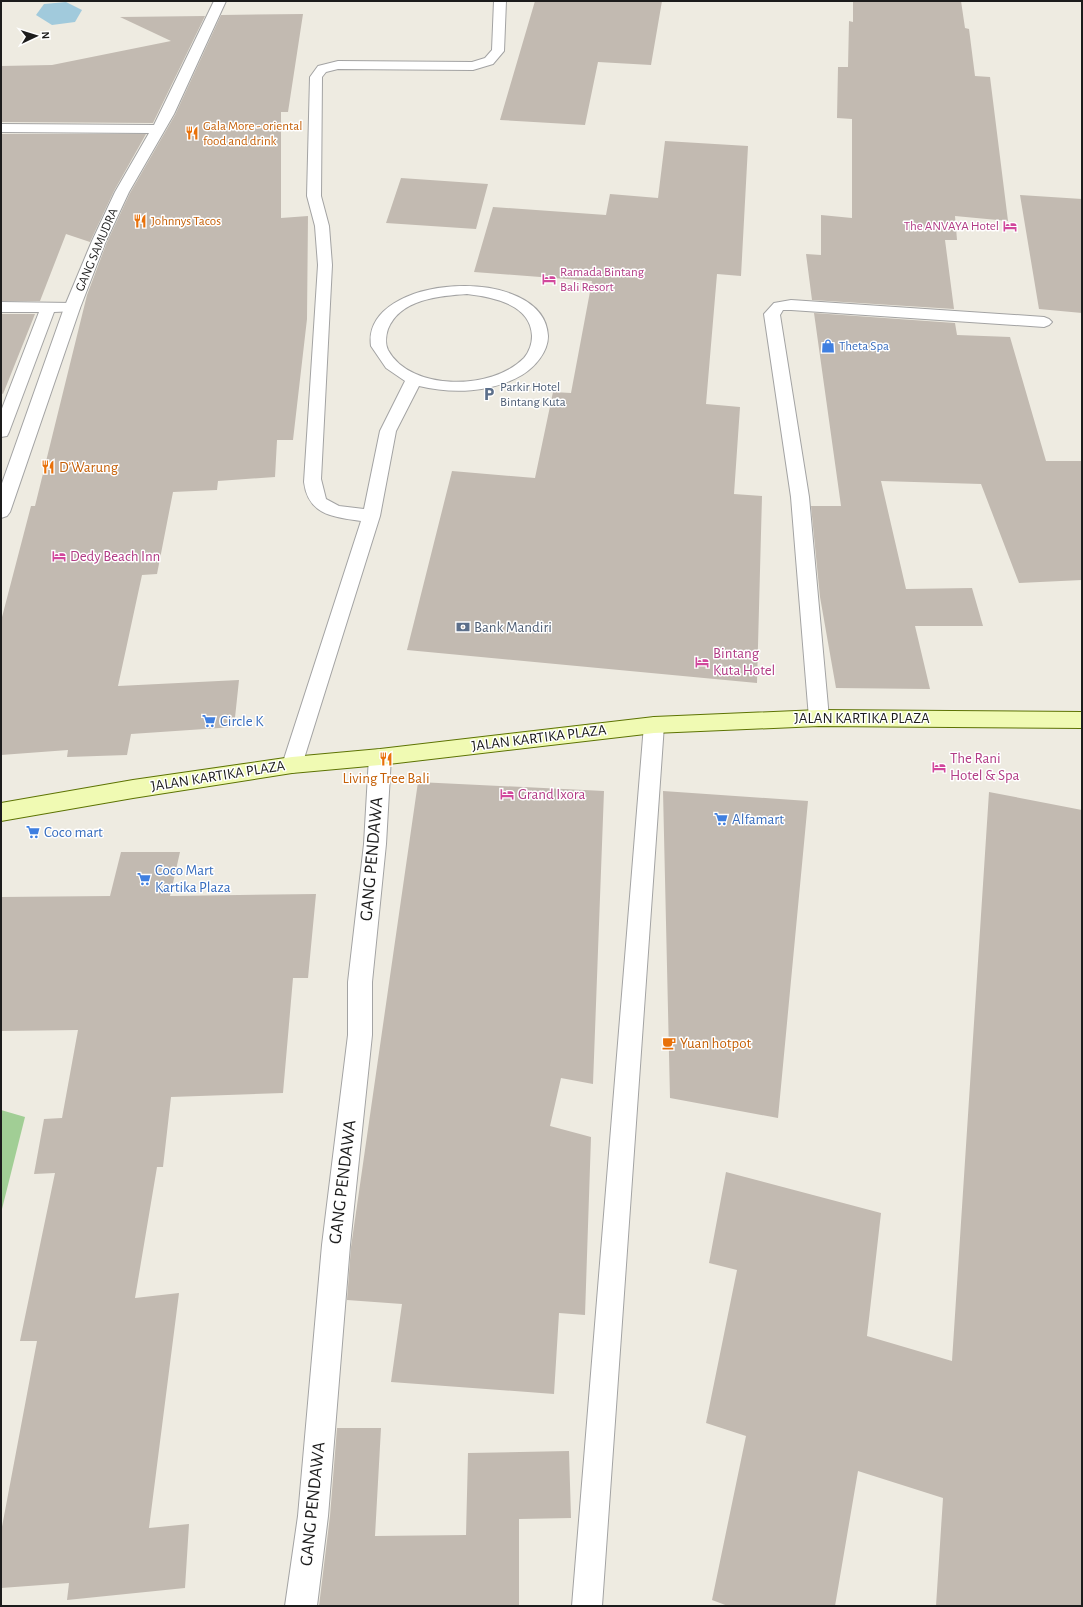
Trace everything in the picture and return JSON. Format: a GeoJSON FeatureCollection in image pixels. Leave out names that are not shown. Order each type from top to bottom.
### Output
{"type":"FeatureCollection","features":[{"type":"Feature","properties":{"kind":"main road","name":"JALAN KARTIKA PLAZA"},"geometry":{"type":"LineString","coordinates":[[1,812],[133,789],[292,765],[380,757],[654,725],[819,718],[1082,720]]}},
{"type":"Feature","properties":{"kind":"street","name":"GANG SAMUDRA"},"geometry":{"type":"LineString","coordinates":[[1,512],[72,308],[99,241],[119,199],[160,129],[220,1]]}},
{"type":"Feature","properties":{"kind":"street"},"geometry":{"type":"LineString","coordinates":[[1,128],[160,129]]}},
{"type":"Feature","properties":{"kind":"street","name":"GANG PENDAWA"},"geometry":{"type":"LineString","coordinates":[[301,1606],[313,1516],[336,1245],[360,1035],[360,982],[375,844],[380,757]]}},
{"type":"Feature","properties":{"kind":"lane"},"geometry":{"type":"LineString","coordinates":[[371,516],[347,514],[321,504],[314,492],[312,479],[325,265],[322,226],[314,196],[316,77],[322,69],[338,65],[473,66],[489,61],[498,51],[500,1]]}},
{"type":"Feature","properties":{"kind":"lane"},"geometry":{"type":"LineString","coordinates":[[467,290],[487,292],[506,298],[521,306],[530,312],[540,327],[540,344],[530,360],[517,371],[500,379],[479,384],[456,386],[434,384],[414,379],[397,371],[385,360],[379,347],[378,335],[383,322],[393,311],[408,302],[426,295],[446,291],[467,290]]}},
{"type":"Feature","properties":{"kind":"lane"},"geometry":{"type":"LineString","coordinates":[[819,718],[800,497],[772,314],[779,306],[790,305],[1044,322]]}},
{"type":"Feature","properties":{"kind":"lane"},"geometry":{"type":"LineString","coordinates":[[1,307],[72,308]]}},
{"type":"Feature","properties":{"kind":"lane"},"geometry":{"type":"LineString","coordinates":[[1,432],[48,308]]}},
{"type":"Feature","properties":{"kind":"lane"},"geometry":{"type":"LineString","coordinates":[[292,765],[371,516],[388,431],[414,379]]}},
{"type":"Feature","properties":{"kind":"lane"},"geometry":{"type":"LineString","coordinates":[[587,1606],[654,725]]}},
{"type":"Feature","properties":{"kind":"green space"},"geometry":{"type":"Polygon","coordinates":[[[1,1110],[25,1117],[1,1213],[1,1110]]]}},
{"type":"Feature","properties":{"kind":"water"},"geometry":{"type":"Polygon","coordinates":[[[66,2],[82,10],[75,22],[52,25],[36,15],[44,4],[66,2]]]}},
{"type":"Feature","properties":{"kind":"building"},"geometry":{"type":"Polygon","coordinates":[[[535,1],[662,1],[651,65],[598,62],[585,125],[500,120],[535,1]]]}},
{"type":"Feature","properties":{"kind":"building"},"geometry":{"type":"Polygon","coordinates":[[[853,1],[961,1],[965,28],[969,29],[975,76],[990,77],[1008,221],[955,216],[957,240],[945,240],[954,309],[812,300],[806,254],[821,255],[821,215],[852,218],[852,119],[837,118],[838,67],[848,67],[849,21],[853,22],[853,1]]]}},
{"type":"Feature","properties":{"kind":"building"},"geometry":{"type":"Polygon","coordinates":[[[303,14],[288,112],[281,112],[281,218],[308,216],[307,319],[293,440],[277,440],[275,477],[218,481],[217,490],[173,492],[157,574],[142,575],[118,686],[239,680],[234,727],[131,734],[127,755],[67,757],[68,750],[1,755],[1,621],[31,506],[35,506],[87,295],[107,242],[130,193],[175,115],[221,15],[303,14]]]}},
{"type":"Feature","properties":{"kind":"building"},"geometry":{"type":"Polygon","coordinates":[[[205,16],[153,123],[1,122],[1,66],[52,65],[171,41],[120,17],[205,16]]]}},
{"type":"Feature","properties":{"kind":"building"},"geometry":{"type":"Polygon","coordinates":[[[1,134],[146,134],[114,191],[90,242],[66,234],[40,301],[1,301],[1,134]]]}},
{"type":"Feature","properties":{"kind":"building"},"geometry":{"type":"Polygon","coordinates":[[[665,141],[748,146],[741,276],[717,274],[706,404],[740,407],[734,494],[762,496],[757,683],[407,650],[452,471],[535,478],[553,392],[571,393],[592,281],[474,272],[493,207],[606,215],[610,194],[658,198],[665,141]]]}},
{"type":"Feature","properties":{"kind":"building"},"geometry":{"type":"Polygon","coordinates":[[[401,178],[488,184],[476,229],[386,223],[401,178]]]}},
{"type":"Feature","properties":{"kind":"building"},"geometry":{"type":"Polygon","coordinates":[[[1020,195],[1082,199],[1082,313],[1039,309],[1020,195]]]}},
{"type":"Feature","properties":{"kind":"building"},"geometry":{"type":"Polygon","coordinates":[[[814,313],[955,323],[957,335],[1010,337],[1046,461],[1082,461],[1082,580],[1019,583],[981,484],[881,481],[906,589],[972,588],[983,626],[915,626],[930,689],[836,688],[820,597],[811,506],[841,506],[814,313]]]}},
{"type":"Feature","properties":{"kind":"building"},"geometry":{"type":"Polygon","coordinates":[[[1,314],[35,314],[3,394],[1,393],[1,314]]]}},
{"type":"Feature","properties":{"kind":"building"},"geometry":{"type":"Polygon","coordinates":[[[418,782],[604,791],[593,1084],[561,1078],[550,1126],[591,1137],[585,1315],[559,1313],[554,1394],[391,1382],[402,1304],[347,1300],[351,1247],[418,782]]]}},
{"type":"Feature","properties":{"kind":"building"},"geometry":{"type":"Polygon","coordinates":[[[663,791],[808,801],[778,1118],[670,1098],[663,791]]]}},
{"type":"Feature","properties":{"kind":"building"},"geometry":{"type":"Polygon","coordinates":[[[989,792],[1082,810],[1082,1606],[936,1606],[943,1498],[858,1471],[835,1606],[728,1606],[712,1600],[746,1436],[706,1423],[737,1270],[709,1263],[726,1172],[881,1213],[867,1336],[952,1361],[989,792]]]}},
{"type":"Feature","properties":{"kind":"building"},"geometry":{"type":"Polygon","coordinates":[[[121,852],[180,852],[170,896],[316,894],[308,978],[293,978],[283,1093],[171,1097],[163,1167],[157,1167],[135,1298],[179,1293],[149,1528],[189,1524],[185,1588],[67,1600],[69,1583],[1,1588],[1,1532],[37,1341],[20,1341],[55,1173],[34,1174],[44,1119],[62,1118],[78,1030],[1,1031],[1,897],[110,896],[121,852]]]}},
{"type":"Feature","properties":{"kind":"building"},"geometry":{"type":"Polygon","coordinates":[[[337,1428],[381,1428],[375,1536],[466,1535],[468,1453],[569,1451],[571,1518],[519,1519],[519,1606],[319,1606],[330,1516],[337,1428]]]}},
{"type":"Feature","properties":{"kind":"place","name":"Gala More - oriental food and drink"},"geometry":{"type":"Point","coordinates":[192,133]}},
{"type":"Feature","properties":{"kind":"place","name":"Johnnys Tacos"},"geometry":{"type":"Point","coordinates":[140,221]}},
{"type":"Feature","properties":{"kind":"place","name":"The ANVAYA Hotel"},"geometry":{"type":"Point","coordinates":[1010,226]}},
{"type":"Feature","properties":{"kind":"place","name":"Ramada Bintang Bali Resort"},"geometry":{"type":"Point","coordinates":[549,279]}},
{"type":"Feature","properties":{"kind":"place","name":"Theta Spa"},"geometry":{"type":"Point","coordinates":[828,346]}},
{"type":"Feature","properties":{"kind":"place","name":"Parkir Hotel Bintang Kuta"},"geometry":{"type":"Point","coordinates":[489,394]}},
{"type":"Feature","properties":{"kind":"place","name":"D’Warung"},"geometry":{"type":"Point","coordinates":[48,467]}},
{"type":"Feature","properties":{"kind":"place","name":"Dedy Beach Inn"},"geometry":{"type":"Point","coordinates":[59,556]}},
{"type":"Feature","properties":{"kind":"place","name":"Bank Mandiri"},"geometry":{"type":"Point","coordinates":[463,627]}},
{"type":"Feature","properties":{"kind":"place","name":"Bintang Kuta Hotel"},"geometry":{"type":"Point","coordinates":[702,662]}},
{"type":"Feature","properties":{"kind":"place","name":"Circle K"},"geometry":{"type":"Point","coordinates":[209,721]}},
{"type":"Feature","properties":{"kind":"place","name":"Living Tree Bali"},"geometry":{"type":"Point","coordinates":[386,759]}},
{"type":"Feature","properties":{"kind":"place","name":"The Rani Hotel & Spa"},"geometry":{"type":"Point","coordinates":[939,767]}},
{"type":"Feature","properties":{"kind":"place","name":"Grand Ixora"},"geometry":{"type":"Point","coordinates":[507,794]}},
{"type":"Feature","properties":{"kind":"place","name":"Alfamart"},"geometry":{"type":"Point","coordinates":[721,819]}},
{"type":"Feature","properties":{"kind":"place","name":"Coco mart"},"geometry":{"type":"Point","coordinates":[33,832]}},
{"type":"Feature","properties":{"kind":"place","name":"Coco Mart Kartika Plaza"},"geometry":{"type":"Point","coordinates":[144,879]}},
{"type":"Feature","properties":{"kind":"place","name":"Yuan hotpot"},"geometry":{"type":"Point","coordinates":[669,1043]}}]}
